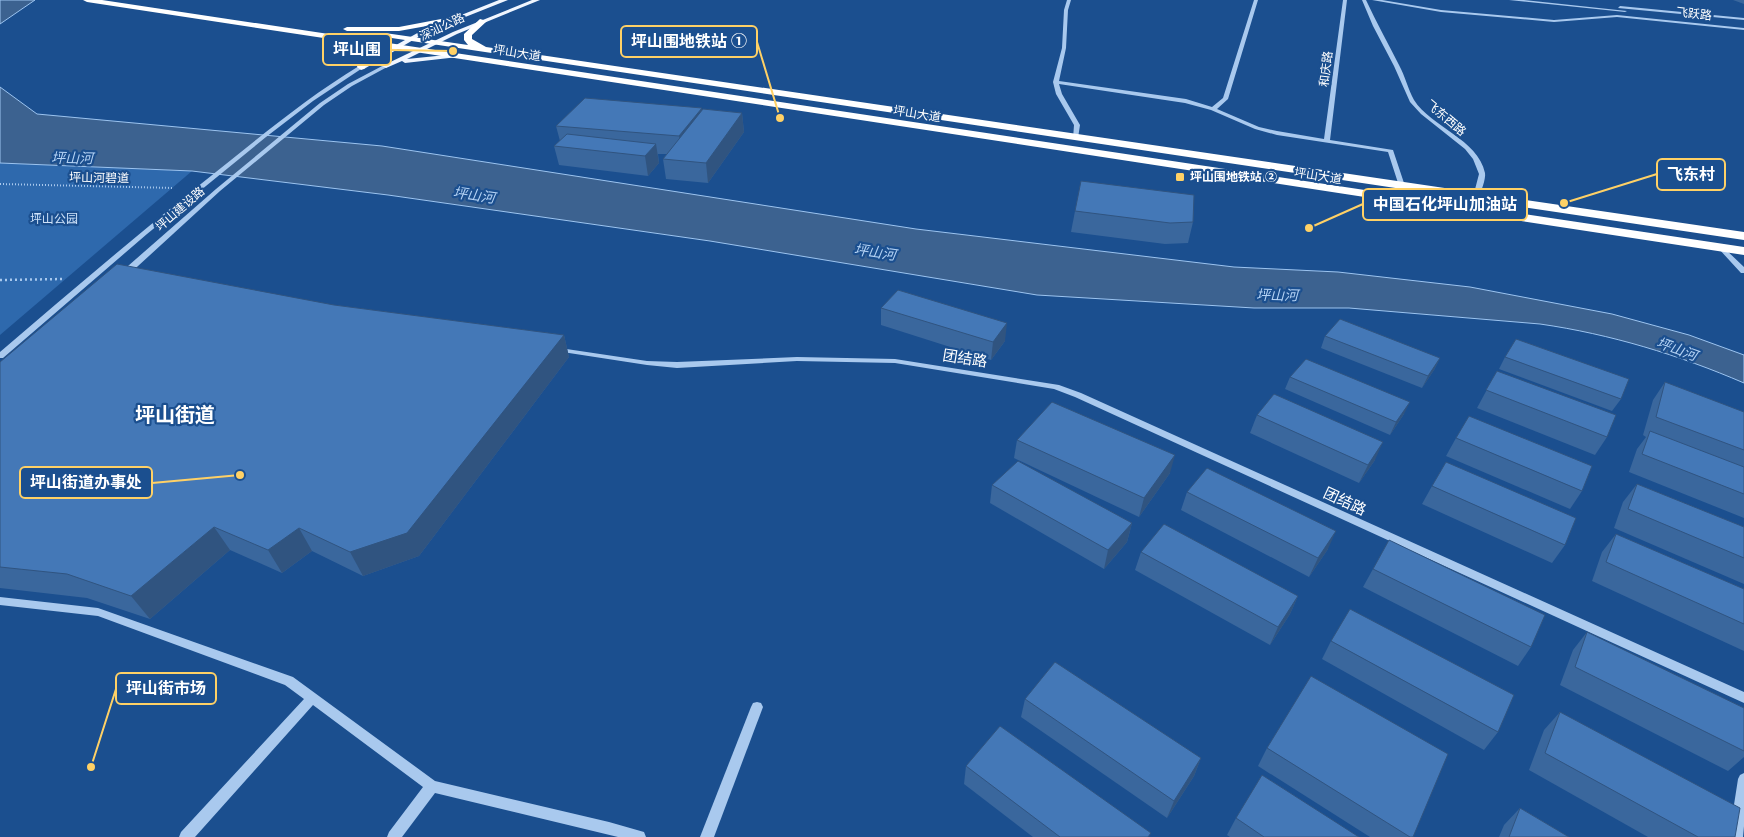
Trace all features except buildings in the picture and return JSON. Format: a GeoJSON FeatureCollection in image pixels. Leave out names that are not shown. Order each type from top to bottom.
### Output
{"type":"FeatureCollection","features":[{"type":"Feature","properties":{"kind":"highway","name":"坪山大道"},"geometry":{"type":"LineString","coordinates":[[87,0],[1744,251]]}},
{"type":"Feature","properties":{"kind":"highway"},"geometry":{"type":"LineString","coordinates":[[347,29],[399,29],[457,18]]}},
{"type":"Feature","properties":{"kind":"highway"},"geometry":{"type":"LineString","coordinates":[[483,21],[468,34],[468,40],[479,48],[490,51]]}},
{"type":"Feature","properties":{"kind":"highway","name":"坪山大道"},"geometry":{"type":"LineString","coordinates":[[338,28],[1744,236]]}},
{"type":"Feature","properties":{"kind":"highway"},"geometry":{"type":"LineString","coordinates":[[352,40],[362,46],[366,52],[366,59],[361,67]]}},
{"type":"Feature","properties":{"kind":"main road","name":"深汕公路"},"geometry":{"type":"LineString","coordinates":[[361,67],[409,39],[505,0]]}},
{"type":"Feature","properties":{"kind":"main road","name":"深汕公路"},"geometry":{"type":"LineString","coordinates":[[386,66],[434,42],[537,0]]}},
{"type":"Feature","properties":{"kind":"main road"},"geometry":{"type":"LineString","coordinates":[[386,66],[418,59],[456,56]]}},
{"type":"Feature","properties":{"kind":"street"},"geometry":{"type":"LineString","coordinates":[[1069,0],[1066,10],[1064,48],[1056,82],[1059,94],[1077,125],[1075,138]]}},
{"type":"Feature","properties":{"kind":"street"},"geometry":{"type":"LineString","coordinates":[[1213,109],[1225,99],[1256,0]]}},
{"type":"Feature","properties":{"kind":"street","name":"和庆路"},"geometry":{"type":"LineString","coordinates":[[1328,141],[1345,0]]}},
{"type":"Feature","properties":{"kind":"street","name":"飞东西路"},"geometry":{"type":"LineString","coordinates":[[1364,0],[1374,26],[1397,66],[1412,101],[1423,113],[1467,148],[1476,160],[1482,174],[1476,197]]}},
{"type":"Feature","properties":{"kind":"street","name":"飞跃路"},"geometry":{"type":"LineString","coordinates":[[1374,0],[1442,11],[1554,21],[1617,16],[1744,29]]}},
{"type":"Feature","properties":{"kind":"street"},"geometry":{"type":"LineString","coordinates":[[1511,0],[1744,23]]}},
{"type":"Feature","properties":{"kind":"street"},"geometry":{"type":"LineString","coordinates":[[1553,0],[1744,19]]}},
{"type":"Feature","properties":{"kind":"street","name":"坪山建设路"},"geometry":{"type":"LineString","coordinates":[[123,278],[218,190],[289,131],[350,84],[386,66]]}},
{"type":"Feature","properties":{"kind":"street","name":"坪山建设路"},"geometry":{"type":"LineString","coordinates":[[0,356],[197,189],[333,83],[361,67]]}},
{"type":"Feature","properties":{"kind":"street"},"geometry":{"type":"LineString","coordinates":[[1056,82],[1186,101],[1213,109],[1257,128],[1277,133],[1391,151],[1402,186]]}},
{"type":"Feature","properties":{"kind":"street"},"geometry":{"type":"LineString","coordinates":[[1721,248],[1744,271]]}},
{"type":"Feature","properties":{"kind":"street","name":"团结路"},"geometry":{"type":"LineString","coordinates":[[547,348],[647,363],[676,365],[797,360],[895,361],[1056,387],[1078,394],[1744,698]]}},
{"type":"Feature","properties":{"kind":"street"},"geometry":{"type":"LineString","coordinates":[[0,601],[98,612],[289,681],[432,786],[609,828],[639,837]]}},
{"type":"Feature","properties":{"kind":"street"},"geometry":{"type":"LineString","coordinates":[[186,837],[312,698]]}},
{"type":"Feature","properties":{"kind":"street"},"geometry":{"type":"LineString","coordinates":[[707,837],[757,707]]}},
{"type":"Feature","properties":{"kind":"street"},"geometry":{"type":"LineString","coordinates":[[1736,837],[1744,779]]}},
{"type":"Feature","properties":{"kind":"street"},"geometry":{"type":"LineString","coordinates":[[394,837],[432,786]]}},
{"type":"Feature","properties":{"kind":"path","name":"坪山河碧道"},"geometry":{"type":"LineString","coordinates":[[0,184],[197,189]]}},
{"type":"Feature","properties":{"kind":"path"},"geometry":{"type":"LineString","coordinates":[[0,280],[66,278]]}},
{"type":"Feature","properties":{"kind":"green space","name":"坪山公园"},"geometry":{"type":"Polygon","coordinates":[[[0,163],[192,171],[0,335],[0,163]]]}},
{"type":"Feature","properties":{"kind":"water"},"geometry":{"type":"Polygon","coordinates":[[[0,0],[35,0],[0,24],[0,0]]]}},
{"type":"Feature","properties":{"kind":"water","name":"坪山河"},"geometry":{"type":"Polygon","coordinates":[[[0,87],[37,114],[382,146],[916,229],[1234,267],[1338,272],[1470,287],[1612,314],[1689,335],[1744,355],[1744,383],[1695,363],[1644,347],[1592,333],[1540,324],[1349,308],[1254,308],[1037,295],[710,241],[388,195],[192,171],[0,163],[0,87]]]}},
{"type":"Feature","properties":{"kind":"place","name":"坪山围"},"geometry":{"type":"Point","coordinates":[453,51]}},
{"type":"Feature","properties":{"kind":"place","name":"坪山围地铁站 ①"},"geometry":{"type":"Point","coordinates":[780,118]}},
{"type":"Feature","properties":{"kind":"place","name":"坪山围地铁站 ②"},"geometry":{"type":"Point","coordinates":[1180,177]}},
{"type":"Feature","properties":{"kind":"place","name":"飞东村"},"geometry":{"type":"Point","coordinates":[1564,203]}},
{"type":"Feature","properties":{"kind":"place","name":"中国石化坪山加油站"},"geometry":{"type":"Point","coordinates":[1309,228]}},
{"type":"Feature","properties":{"kind":"place","name":"坪山街道办事处"},"geometry":{"type":"Point","coordinates":[240,475]}},
{"type":"Feature","properties":{"kind":"place","name":"坪山街市场"},"geometry":{"type":"Point","coordinates":[91,767]}},
{"type":"Feature","properties":{"kind":"district","name":"坪山街道"},"geometry":{"type":"Point","coordinates":[175,415]}}]}
